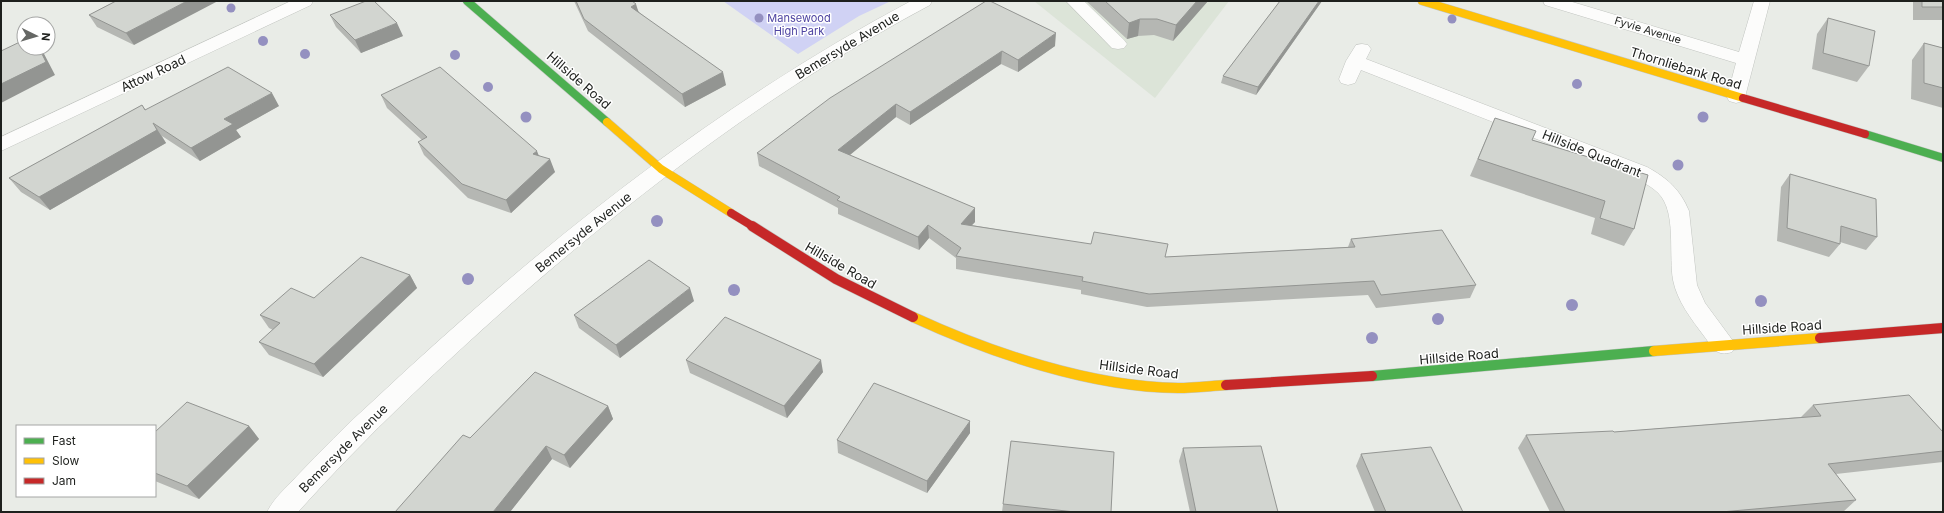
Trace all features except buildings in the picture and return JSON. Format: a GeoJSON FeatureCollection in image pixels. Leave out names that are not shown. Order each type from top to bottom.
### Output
{"type":"FeatureCollection","features":[{"type":"Feature","properties":{"kind":"street","name":"Attow Road"},"geometry":{"type":"LineString","coordinates":[[1,145],[305,1]]}},
{"type":"Feature","properties":{"kind":"street","name":"Hillside Road"},"geometry":{"type":"LineString","coordinates":[[467,1],[662,169],[836,279],[947,334],[1036,364],[1120,382],[1172,388],[1343,379],[1724,345],[1943,328]]}},
{"type":"Feature","properties":{"kind":"street","name":"Bemersyde Avenue"},"geometry":{"type":"LineString","coordinates":[[281,512],[387,403],[487,311],[572,239],[662,169],[779,86],[885,21],[924,1]]}},
{"type":"Feature","properties":{"kind":"street"},"geometry":{"type":"LineString","coordinates":[[1074,1],[1118,44]]}},
{"type":"Feature","properties":{"kind":"street","name":"Thornliebank Road"},"geometry":{"type":"LineString","coordinates":[[1422,1],[1736,97],[1943,158]]}},
{"type":"Feature","properties":{"kind":"street","name":"Fyvie Avenue"},"geometry":{"type":"LineString","coordinates":[[1551,1],[1745,60]]}},
{"type":"Feature","properties":{"kind":"street"},"geometry":{"type":"LineString","coordinates":[[1736,97],[1762,1]]}},
{"type":"Feature","properties":{"kind":"street","name":"Hillside Quadrant"},"geometry":{"type":"LineString","coordinates":[[1355,62],[1640,172],[1659,182],[1668,191],[1678,205],[1686,286],[1697,306],[1724,345]]}},
{"type":"Feature","properties":{"kind":"shaded area"},"geometry":{"type":"Polygon","coordinates":[[[1034,1],[1229,1],[1155,98],[1034,1]]]}},
{"type":"Feature","properties":{"kind":"green space","name":"Mansewood High Park"},"geometry":{"type":"Polygon","coordinates":[[[723,1],[891,1],[859,16],[798,54],[723,1]]]}},
{"type":"Feature","properties":{"kind":"traffic: fast"},"geometry":{"type":"LineString","coordinates":[[467,1],[607,122]]}},
{"type":"Feature","properties":{"kind":"traffic: fast"},"geometry":{"type":"LineString","coordinates":[[1865,134],[1943,158]]}},
{"type":"Feature","properties":{"kind":"traffic: fast"},"geometry":{"type":"LineString","coordinates":[[1372,376],[1654,351]]}},
{"type":"Feature","properties":{"kind":"traffic: slow"},"geometry":{"type":"LineString","coordinates":[[1422,1],[1743,98]]}},
{"type":"Feature","properties":{"kind":"traffic: slow"},"geometry":{"type":"LineString","coordinates":[[607,122],[661,169],[731,213]]}},
{"type":"Feature","properties":{"kind":"traffic: slow"},"geometry":{"type":"LineString","coordinates":[[913,317],[943,331],[1006,355],[1073,373],[1106,380],[1172,388],[1226,385]]}},
{"type":"Feature","properties":{"kind":"traffic: slow"},"geometry":{"type":"LineString","coordinates":[[1654,351],[1820,338]]}},
{"type":"Feature","properties":{"kind":"traffic: jam"},"geometry":{"type":"LineString","coordinates":[[1743,98],[1865,134]]}},
{"type":"Feature","properties":{"kind":"traffic: jam"},"geometry":{"type":"LineString","coordinates":[[731,213],[836,279],[913,317]]}},
{"type":"Feature","properties":{"kind":"traffic: jam"},"geometry":{"type":"LineString","coordinates":[[1820,338],[1943,328]]}},
{"type":"Feature","properties":{"kind":"traffic: jam"},"geometry":{"type":"LineString","coordinates":[[1226,385],[1372,376]]}}]}
